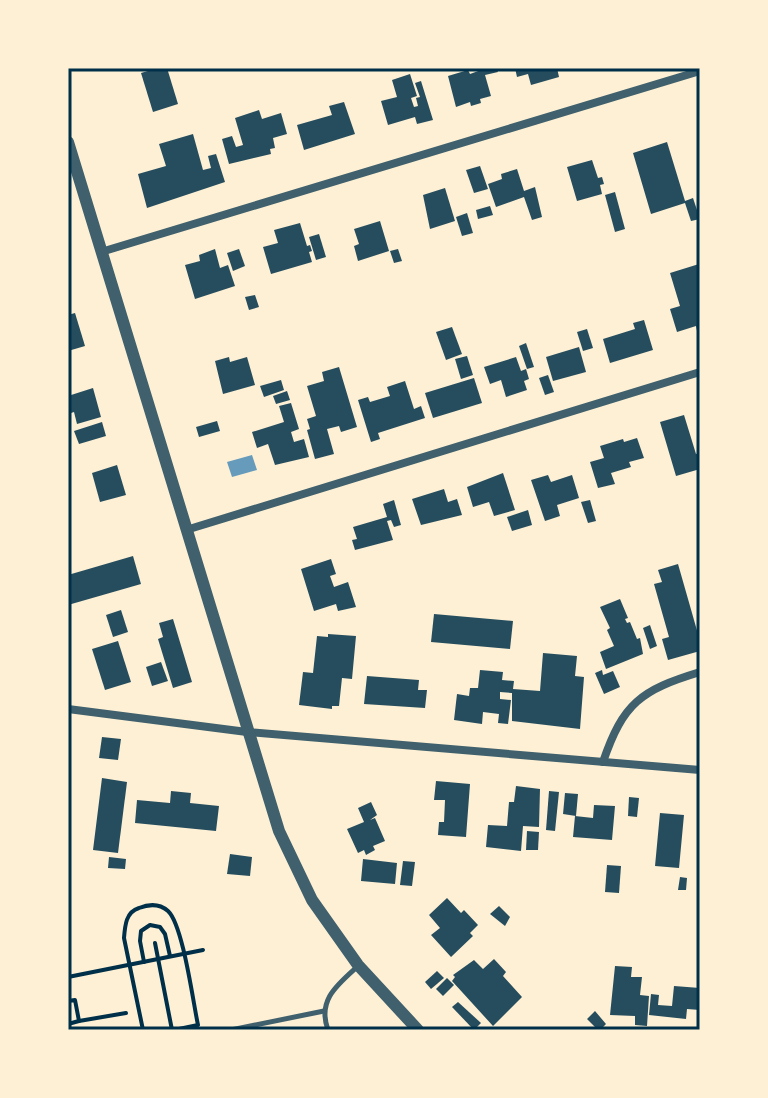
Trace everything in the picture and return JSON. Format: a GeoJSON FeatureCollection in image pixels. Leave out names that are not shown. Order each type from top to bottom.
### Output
{"type":"FeatureCollection","features":[{"type":"Feature","properties":{"kind":"street"},"geometry":{"type":"LineString","coordinates":[[101,252],[700,71]]}},
{"type":"Feature","properties":{"kind":"street"},"geometry":{"type":"LineString","coordinates":[[68,142],[279,831],[312,900],[358,965],[418,1030]]}},
{"type":"Feature","properties":{"kind":"street"},"geometry":{"type":"LineString","coordinates":[[186,530],[700,372]]}},
{"type":"Feature","properties":{"kind":"street"},"geometry":{"type":"LineString","coordinates":[[603,762],[613,731],[631,706],[666,683],[700,672]]}},
{"type":"Feature","properties":{"kind":"street"},"geometry":{"type":"LineString","coordinates":[[68,709],[247,732],[700,770]]}},
{"type":"Feature","properties":{"kind":"lane"},"geometry":{"type":"LineString","coordinates":[[328,1030],[324,1011],[329,993],[358,965]]}},
{"type":"Feature","properties":{"kind":"lane"},"geometry":{"type":"LineString","coordinates":[[231,1030],[324,1011]]}},
{"type":"Feature","properties":{"kind":"path"},"geometry":{"type":"LineString","coordinates":[[143,1030],[124,938],[125,922],[133,910],[146,905],[160,906],[170,912],[177,924],[198,1025],[173,1030],[155,943]]}},
{"type":"Feature","properties":{"kind":"path"},"geometry":{"type":"LineString","coordinates":[[144,962],[141,931],[150,925],[160,927],[165,934],[170,956]]}},
{"type":"Feature","properties":{"kind":"path"},"geometry":{"type":"LineString","coordinates":[[68,977],[203,950]]}},
{"type":"Feature","properties":{"kind":"path"},"geometry":{"type":"LineString","coordinates":[[68,1001],[75,1000],[79,1021]]}},
{"type":"Feature","properties":{"kind":"path"},"geometry":{"type":"LineString","coordinates":[[68,1024],[126,1013]]}},
{"type":"Feature","properties":{"kind":"water"},"geometry":{"type":"Polygon","coordinates":[[[252,455],[257,470],[232,477],[227,462],[252,455]]]}},
{"type":"Feature","properties":{"kind":"building"},"geometry":{"type":"Polygon","coordinates":[[[167,68],[178,104],[153,112],[141,73],[167,68]]]}},
{"type":"Feature","properties":{"kind":"building"},"geometry":{"type":"Polygon","coordinates":[[[481,68],[496,68],[498,72],[485,75],[491,96],[480,99],[481,103],[471,106],[470,102],[456,107],[448,76],[468,70],[470,74],[481,68]]]}},
{"type":"Feature","properties":{"kind":"building"},"geometry":{"type":"Polygon","coordinates":[[[515,68],[557,68],[559,77],[531,85],[528,74],[517,77],[515,68]]]}},
{"type":"Feature","properties":{"kind":"building"},"geometry":{"type":"Polygon","coordinates":[[[410,74],[417,96],[411,98],[414,107],[418,106],[416,98],[420,97],[415,83],[421,81],[433,120],[417,124],[415,117],[388,125],[381,101],[397,97],[392,80],[410,74]]]}},
{"type":"Feature","properties":{"kind":"building"},"geometry":{"type":"Polygon","coordinates":[[[344,102],[355,134],[304,150],[297,125],[332,115],[329,106],[344,102]]]}},
{"type":"Feature","properties":{"kind":"building"},"geometry":{"type":"Polygon","coordinates":[[[259,110],[262,119],[281,113],[287,134],[273,138],[275,148],[270,149],[271,154],[229,164],[222,139],[232,136],[236,147],[243,145],[235,118],[259,110]]]}},
{"type":"Feature","properties":{"kind":"building"},"geometry":{"type":"Polygon","coordinates":[[[193,134],[203,170],[211,168],[208,156],[216,154],[225,182],[147,208],[138,174],[166,166],[159,144],[193,134]]]}},
{"type":"Feature","properties":{"kind":"building"},"geometry":{"type":"Polygon","coordinates":[[[667,142],[685,201],[693,198],[700,219],[691,221],[685,203],[651,214],[633,153],[667,142]]]}},
{"type":"Feature","properties":{"kind":"building"},"geometry":{"type":"Polygon","coordinates":[[[592,160],[598,178],[602,177],[602,194],[577,201],[567,167],[592,160]]]}},
{"type":"Feature","properties":{"kind":"building"},"geometry":{"type":"Polygon","coordinates":[[[480,166],[488,189],[474,193],[466,170],[480,166]]]}},
{"type":"Feature","properties":{"kind":"building"},"geometry":{"type":"Polygon","coordinates":[[[517,169],[524,191],[535,187],[542,217],[532,220],[524,197],[496,207],[488,184],[502,179],[501,174],[517,169]]]}},
{"type":"Feature","properties":{"kind":"building"},"geometry":{"type":"Polygon","coordinates":[[[445,188],[455,221],[430,229],[423,195],[445,188]]]}},
{"type":"Feature","properties":{"kind":"building"},"geometry":{"type":"Polygon","coordinates":[[[615,192],[625,229],[615,232],[605,195],[615,192]]]}},
{"type":"Feature","properties":{"kind":"building"},"geometry":{"type":"Polygon","coordinates":[[[490,206],[493,215],[478,219],[476,210],[490,206]]]}},
{"type":"Feature","properties":{"kind":"building"},"geometry":{"type":"Polygon","coordinates":[[[467,213],[473,233],[462,236],[456,217],[467,213]]]}},
{"type":"Feature","properties":{"kind":"building"},"geometry":{"type":"Polygon","coordinates":[[[380,221],[389,251],[358,261],[354,246],[359,244],[354,229],[380,221]]]}},
{"type":"Feature","properties":{"kind":"building"},"geometry":{"type":"Polygon","coordinates":[[[300,223],[307,246],[310,245],[312,251],[309,252],[312,262],[271,274],[263,247],[278,243],[274,230],[300,223]]]}},
{"type":"Feature","properties":{"kind":"building"},"geometry":{"type":"Polygon","coordinates":[[[319,234],[326,257],[316,260],[309,237],[319,234]]]}},
{"type":"Feature","properties":{"kind":"building"},"geometry":{"type":"Polygon","coordinates":[[[215,249],[220,268],[228,265],[235,286],[195,299],[185,265],[200,261],[199,255],[215,249]]]}},
{"type":"Feature","properties":{"kind":"building"},"geometry":{"type":"Polygon","coordinates":[[[239,249],[245,266],[233,271],[227,253],[239,249]]]}},
{"type":"Feature","properties":{"kind":"building"},"geometry":{"type":"Polygon","coordinates":[[[398,249],[402,261],[394,263],[390,251],[398,249]]]}},
{"type":"Feature","properties":{"kind":"building"},"geometry":{"type":"Polygon","coordinates":[[[699,264],[700,330],[697,331],[696,326],[677,332],[670,309],[680,306],[670,273],[699,264]]]}},
{"type":"Feature","properties":{"kind":"building"},"geometry":{"type":"Polygon","coordinates":[[[255,295],[259,307],[249,310],[245,297],[255,295]]]}},
{"type":"Feature","properties":{"kind":"building"},"geometry":{"type":"Polygon","coordinates":[[[75,313],[85,346],[68,351],[68,315],[75,313]]]}},
{"type":"Feature","properties":{"kind":"building"},"geometry":{"type":"Polygon","coordinates":[[[644,320],[653,350],[610,363],[603,339],[635,329],[633,323],[644,320]]]}},
{"type":"Feature","properties":{"kind":"building"},"geometry":{"type":"Polygon","coordinates":[[[452,327],[462,354],[446,360],[436,332],[452,327]]]}},
{"type":"Feature","properties":{"kind":"building"},"geometry":{"type":"Polygon","coordinates":[[[587,329],[593,348],[583,351],[577,332],[587,329]]]}},
{"type":"Feature","properties":{"kind":"building"},"geometry":{"type":"Polygon","coordinates":[[[526,343],[534,367],[527,369],[519,346],[526,343]]]}},
{"type":"Feature","properties":{"kind":"building"},"geometry":{"type":"Polygon","coordinates":[[[579,347],[586,372],[553,381],[546,357],[579,347]]]}},
{"type":"Feature","properties":{"kind":"building"},"geometry":{"type":"Polygon","coordinates":[[[467,356],[473,375],[461,379],[455,359],[467,356]]]}},
{"type":"Feature","properties":{"kind":"building"},"geometry":{"type":"Polygon","coordinates":[[[229,357],[230,362],[247,357],[255,385],[223,394],[215,361],[229,357]]]}},
{"type":"Feature","properties":{"kind":"building"},"geometry":{"type":"Polygon","coordinates":[[[516,357],[521,371],[526,369],[529,379],[524,381],[527,390],[506,397],[501,380],[490,384],[484,367],[516,357]]]}},
{"type":"Feature","properties":{"kind":"building"},"geometry":{"type":"Polygon","coordinates":[[[339,367],[357,427],[341,432],[339,426],[327,429],[334,454],[315,459],[307,419],[316,416],[307,386],[324,381],[322,372],[339,367]]]}},
{"type":"Feature","properties":{"kind":"building"},"geometry":{"type":"Polygon","coordinates":[[[548,375],[554,392],[545,395],[539,378],[548,375]]]}},
{"type":"Feature","properties":{"kind":"building"},"geometry":{"type":"Polygon","coordinates":[[[474,378],[482,403],[433,418],[425,393],[474,378]]]}},
{"type":"Feature","properties":{"kind":"building"},"geometry":{"type":"Polygon","coordinates":[[[281,380],[284,390],[264,397],[260,386],[281,380]]]}},
{"type":"Feature","properties":{"kind":"building"},"geometry":{"type":"Polygon","coordinates":[[[405,381],[414,409],[421,406],[425,418],[378,433],[380,439],[371,442],[358,400],[368,397],[370,402],[390,396],[387,387],[405,381]]]}},
{"type":"Feature","properties":{"kind":"building"},"geometry":{"type":"Polygon","coordinates":[[[93,388],[101,417],[77,424],[74,412],[68,414],[68,396],[93,388]]]}},
{"type":"Feature","properties":{"kind":"building"},"geometry":{"type":"Polygon","coordinates":[[[287,391],[290,400],[276,404],[273,396],[287,391]]]}},
{"type":"Feature","properties":{"kind":"building"},"geometry":{"type":"Polygon","coordinates":[[[291,403],[299,429],[291,432],[294,442],[304,439],[309,457],[275,465],[268,444],[257,448],[252,432],[284,422],[279,406],[291,403]]]}},
{"type":"Feature","properties":{"kind":"building"},"geometry":{"type":"Polygon","coordinates":[[[684,415],[696,454],[700,453],[700,469],[676,476],[660,422],[684,415]]]}},
{"type":"Feature","properties":{"kind":"building"},"geometry":{"type":"Polygon","coordinates":[[[217,421],[220,431],[199,437],[196,427],[217,421]]]}},
{"type":"Feature","properties":{"kind":"building"},"geometry":{"type":"Polygon","coordinates":[[[102,422],[106,436],[79,444],[74,431],[102,422]]]}},
{"type":"Feature","properties":{"kind":"building"},"geometry":{"type":"Polygon","coordinates":[[[637,438],[644,458],[629,462],[631,467],[611,473],[615,484],[598,488],[590,462],[604,458],[600,446],[637,438]]]}},
{"type":"Feature","properties":{"kind":"building"},"geometry":{"type":"Polygon","coordinates":[[[117,465],[126,495],[100,502],[92,473],[117,465]]]}},
{"type":"Feature","properties":{"kind":"building"},"geometry":{"type":"Polygon","coordinates":[[[503,473],[515,510],[494,516],[489,502],[473,507],[467,487],[503,473]]]}},
{"type":"Feature","properties":{"kind":"building"},"geometry":{"type":"Polygon","coordinates":[[[548,475],[551,482],[572,475],[579,498],[557,505],[560,516],[545,521],[531,480],[548,475]]]}},
{"type":"Feature","properties":{"kind":"building"},"geometry":{"type":"Polygon","coordinates":[[[444,489],[448,502],[457,499],[462,515],[421,525],[412,499],[444,489]]]}},
{"type":"Feature","properties":{"kind":"building"},"geometry":{"type":"Polygon","coordinates":[[[394,500],[401,525],[394,527],[391,520],[387,521],[393,540],[355,550],[352,540],[357,539],[353,527],[387,517],[383,504],[394,500]]]}},
{"type":"Feature","properties":{"kind":"building"},"geometry":{"type":"Polygon","coordinates":[[[590,500],[596,521],[588,523],[581,502],[590,500]]]}},
{"type":"Feature","properties":{"kind":"building"},"geometry":{"type":"Polygon","coordinates":[[[528,510],[532,525],[512,531],[507,517],[528,510]]]}},
{"type":"Feature","properties":{"kind":"building"},"geometry":{"type":"Polygon","coordinates":[[[133,556],[141,584],[68,605],[68,575],[133,556]]]}},
{"type":"Feature","properties":{"kind":"building"},"geometry":{"type":"Polygon","coordinates":[[[331,559],[336,574],[330,576],[334,587],[348,582],[356,607],[338,611],[336,604],[314,611],[301,569],[331,559]]]}},
{"type":"Feature","properties":{"kind":"building"},"geometry":{"type":"Polygon","coordinates":[[[678,564],[700,641],[700,651],[668,660],[662,639],[669,637],[654,584],[662,582],[658,570],[678,564]]]}},
{"type":"Feature","properties":{"kind":"building"},"geometry":{"type":"Polygon","coordinates":[[[620,599],[627,623],[630,622],[637,639],[640,638],[643,654],[606,669],[600,652],[614,646],[600,607],[620,599]]]}},
{"type":"Feature","properties":{"kind":"building"},"geometry":{"type":"Polygon","coordinates":[[[121,610],[128,632],[113,637],[106,615],[121,610]]]}},
{"type":"Feature","properties":{"kind":"building"},"geometry":{"type":"Polygon","coordinates":[[[434,614],[513,621],[510,649],[431,642],[434,614]]]}},
{"type":"Feature","properties":{"kind":"building"},"geometry":{"type":"Polygon","coordinates":[[[173,619],[192,682],[173,688],[158,639],[163,637],[159,623],[173,619]]]}},
{"type":"Feature","properties":{"kind":"building"},"geometry":{"type":"Polygon","coordinates":[[[650,625],[657,646],[650,649],[643,628],[650,625]]]}},
{"type":"Feature","properties":{"kind":"building"},"geometry":{"type":"Polygon","coordinates":[[[328,634],[356,636],[352,679],[342,678],[339,706],[332,706],[332,709],[299,705],[303,672],[313,673],[317,636],[328,637],[328,634]]]}},
{"type":"Feature","properties":{"kind":"building"},"geometry":{"type":"Polygon","coordinates":[[[118,641],[131,682],[105,690],[92,649],[118,641]]]}},
{"type":"Feature","properties":{"kind":"building"},"geometry":{"type":"Polygon","coordinates":[[[543,653],[577,656],[575,676],[584,677],[580,729],[512,721],[512,693],[500,692],[500,699],[511,700],[508,724],[498,723],[499,714],[483,712],[482,724],[454,720],[457,694],[469,696],[470,688],[478,688],[480,670],[503,672],[502,680],[514,681],[513,689],[540,691],[543,653]]]}},
{"type":"Feature","properties":{"kind":"building"},"geometry":{"type":"Polygon","coordinates":[[[161,662],[168,681],[152,686],[146,667],[161,662]]]}},
{"type":"Feature","properties":{"kind":"building"},"geometry":{"type":"Polygon","coordinates":[[[602,670],[603,675],[613,671],[620,687],[604,694],[595,673],[602,670]]]}},
{"type":"Feature","properties":{"kind":"building"},"geometry":{"type":"Polygon","coordinates":[[[367,676],[419,680],[418,690],[427,690],[425,708],[364,704],[367,676]]]}},
{"type":"Feature","properties":{"kind":"building"},"geometry":{"type":"Polygon","coordinates":[[[102,737],[121,739],[118,760],[99,758],[102,737]]]}},
{"type":"Feature","properties":{"kind":"building"},"geometry":{"type":"Polygon","coordinates":[[[102,778],[127,782],[118,853],[93,850],[102,778]]]}},
{"type":"Feature","properties":{"kind":"building"},"geometry":{"type":"Polygon","coordinates":[[[436,781],[470,784],[466,837],[438,835],[439,822],[444,822],[445,800],[434,800],[436,781]]]}},
{"type":"Feature","properties":{"kind":"building"},"geometry":{"type":"Polygon","coordinates":[[[516,786],[540,789],[539,827],[523,826],[521,851],[486,847],[488,825],[507,826],[509,802],[514,802],[516,786]]]}},
{"type":"Feature","properties":{"kind":"building"},"geometry":{"type":"Polygon","coordinates":[[[171,791],[191,793],[190,803],[219,806],[216,831],[135,823],[137,800],[170,803],[171,791]]]}},
{"type":"Feature","properties":{"kind":"building"},"geometry":{"type":"Polygon","coordinates":[[[549,791],[559,792],[555,831],[546,830],[549,791]]]}},
{"type":"Feature","properties":{"kind":"building"},"geometry":{"type":"Polygon","coordinates":[[[565,793],[578,794],[576,816],[563,814],[565,793]]]}},
{"type":"Feature","properties":{"kind":"building"},"geometry":{"type":"Polygon","coordinates":[[[629,797],[639,798],[637,817],[628,816],[629,797]]]}},
{"type":"Feature","properties":{"kind":"building"},"geometry":{"type":"Polygon","coordinates":[[[371,802],[377,815],[370,820],[375,818],[385,841],[373,846],[375,850],[366,855],[364,850],[358,853],[347,829],[364,822],[358,808],[371,802]]]}},
{"type":"Feature","properties":{"kind":"building"},"geometry":{"type":"Polygon","coordinates":[[[594,805],[615,806],[612,840],[573,837],[575,816],[593,818],[594,805]]]}},
{"type":"Feature","properties":{"kind":"building"},"geometry":{"type":"Polygon","coordinates":[[[660,813],[684,815],[679,868],[655,866],[660,813]]]}},
{"type":"Feature","properties":{"kind":"building"},"geometry":{"type":"Polygon","coordinates":[[[527,831],[539,832],[538,850],[526,850],[527,831]]]}},
{"type":"Feature","properties":{"kind":"building"},"geometry":{"type":"Polygon","coordinates":[[[230,854],[252,857],[250,876],[227,874],[230,854]]]}},
{"type":"Feature","properties":{"kind":"building"},"geometry":{"type":"Polygon","coordinates":[[[109,857],[126,859],[125,869],[108,868],[109,857]]]}},
{"type":"Feature","properties":{"kind":"building"},"geometry":{"type":"Polygon","coordinates":[[[363,859],[397,863],[395,884],[361,881],[363,859]]]}},
{"type":"Feature","properties":{"kind":"building"},"geometry":{"type":"Polygon","coordinates":[[[403,861],[415,862],[412,886],[400,885],[403,861]]]}},
{"type":"Feature","properties":{"kind":"building"},"geometry":{"type":"Polygon","coordinates":[[[607,865],[621,866],[619,893],[605,892],[607,865]]]}},
{"type":"Feature","properties":{"kind":"building"},"geometry":{"type":"Polygon","coordinates":[[[680,877],[687,878],[686,890],[678,890],[680,877]]]}},
{"type":"Feature","properties":{"kind":"building"},"geometry":{"type":"Polygon","coordinates":[[[447,898],[478,925],[470,933],[473,936],[451,957],[431,935],[440,928],[429,915],[447,898]]]}},
{"type":"Feature","properties":{"kind":"building"},"geometry":{"type":"Polygon","coordinates":[[[499,906],[510,917],[505,926],[490,914],[499,906]]]}},
{"type":"Feature","properties":{"kind":"building"},"geometry":{"type":"Polygon","coordinates":[[[494,959],[506,972],[503,976],[522,997],[493,1026],[452,981],[453,975],[474,960],[483,969],[494,959]]]}},
{"type":"Feature","properties":{"kind":"building"},"geometry":{"type":"Polygon","coordinates":[[[615,966],[632,967],[631,977],[642,977],[640,995],[649,996],[647,1026],[635,1025],[635,1016],[610,1015],[615,966]]]}},
{"type":"Feature","properties":{"kind":"building"},"geometry":{"type":"Polygon","coordinates":[[[437,971],[444,978],[431,989],[425,982],[437,971]]]}},
{"type":"Feature","properties":{"kind":"building"},"geometry":{"type":"Polygon","coordinates":[[[447,978],[454,985],[443,996],[436,989],[447,978]]]}},
{"type":"Feature","properties":{"kind":"building"},"geometry":{"type":"Polygon","coordinates":[[[674,986],[700,988],[700,1010],[687,1009],[686,1019],[649,1015],[651,994],[659,995],[658,1005],[672,1006],[674,986]]]}},
{"type":"Feature","properties":{"kind":"building"},"geometry":{"type":"Polygon","coordinates":[[[458,1002],[481,1023],[474,1030],[452,1007],[458,1002]]]}},
{"type":"Feature","properties":{"kind":"building"},"geometry":{"type":"Polygon","coordinates":[[[595,1011],[606,1024],[600,1030],[591,1030],[595,1027],[587,1019],[595,1011]]]}}]}
